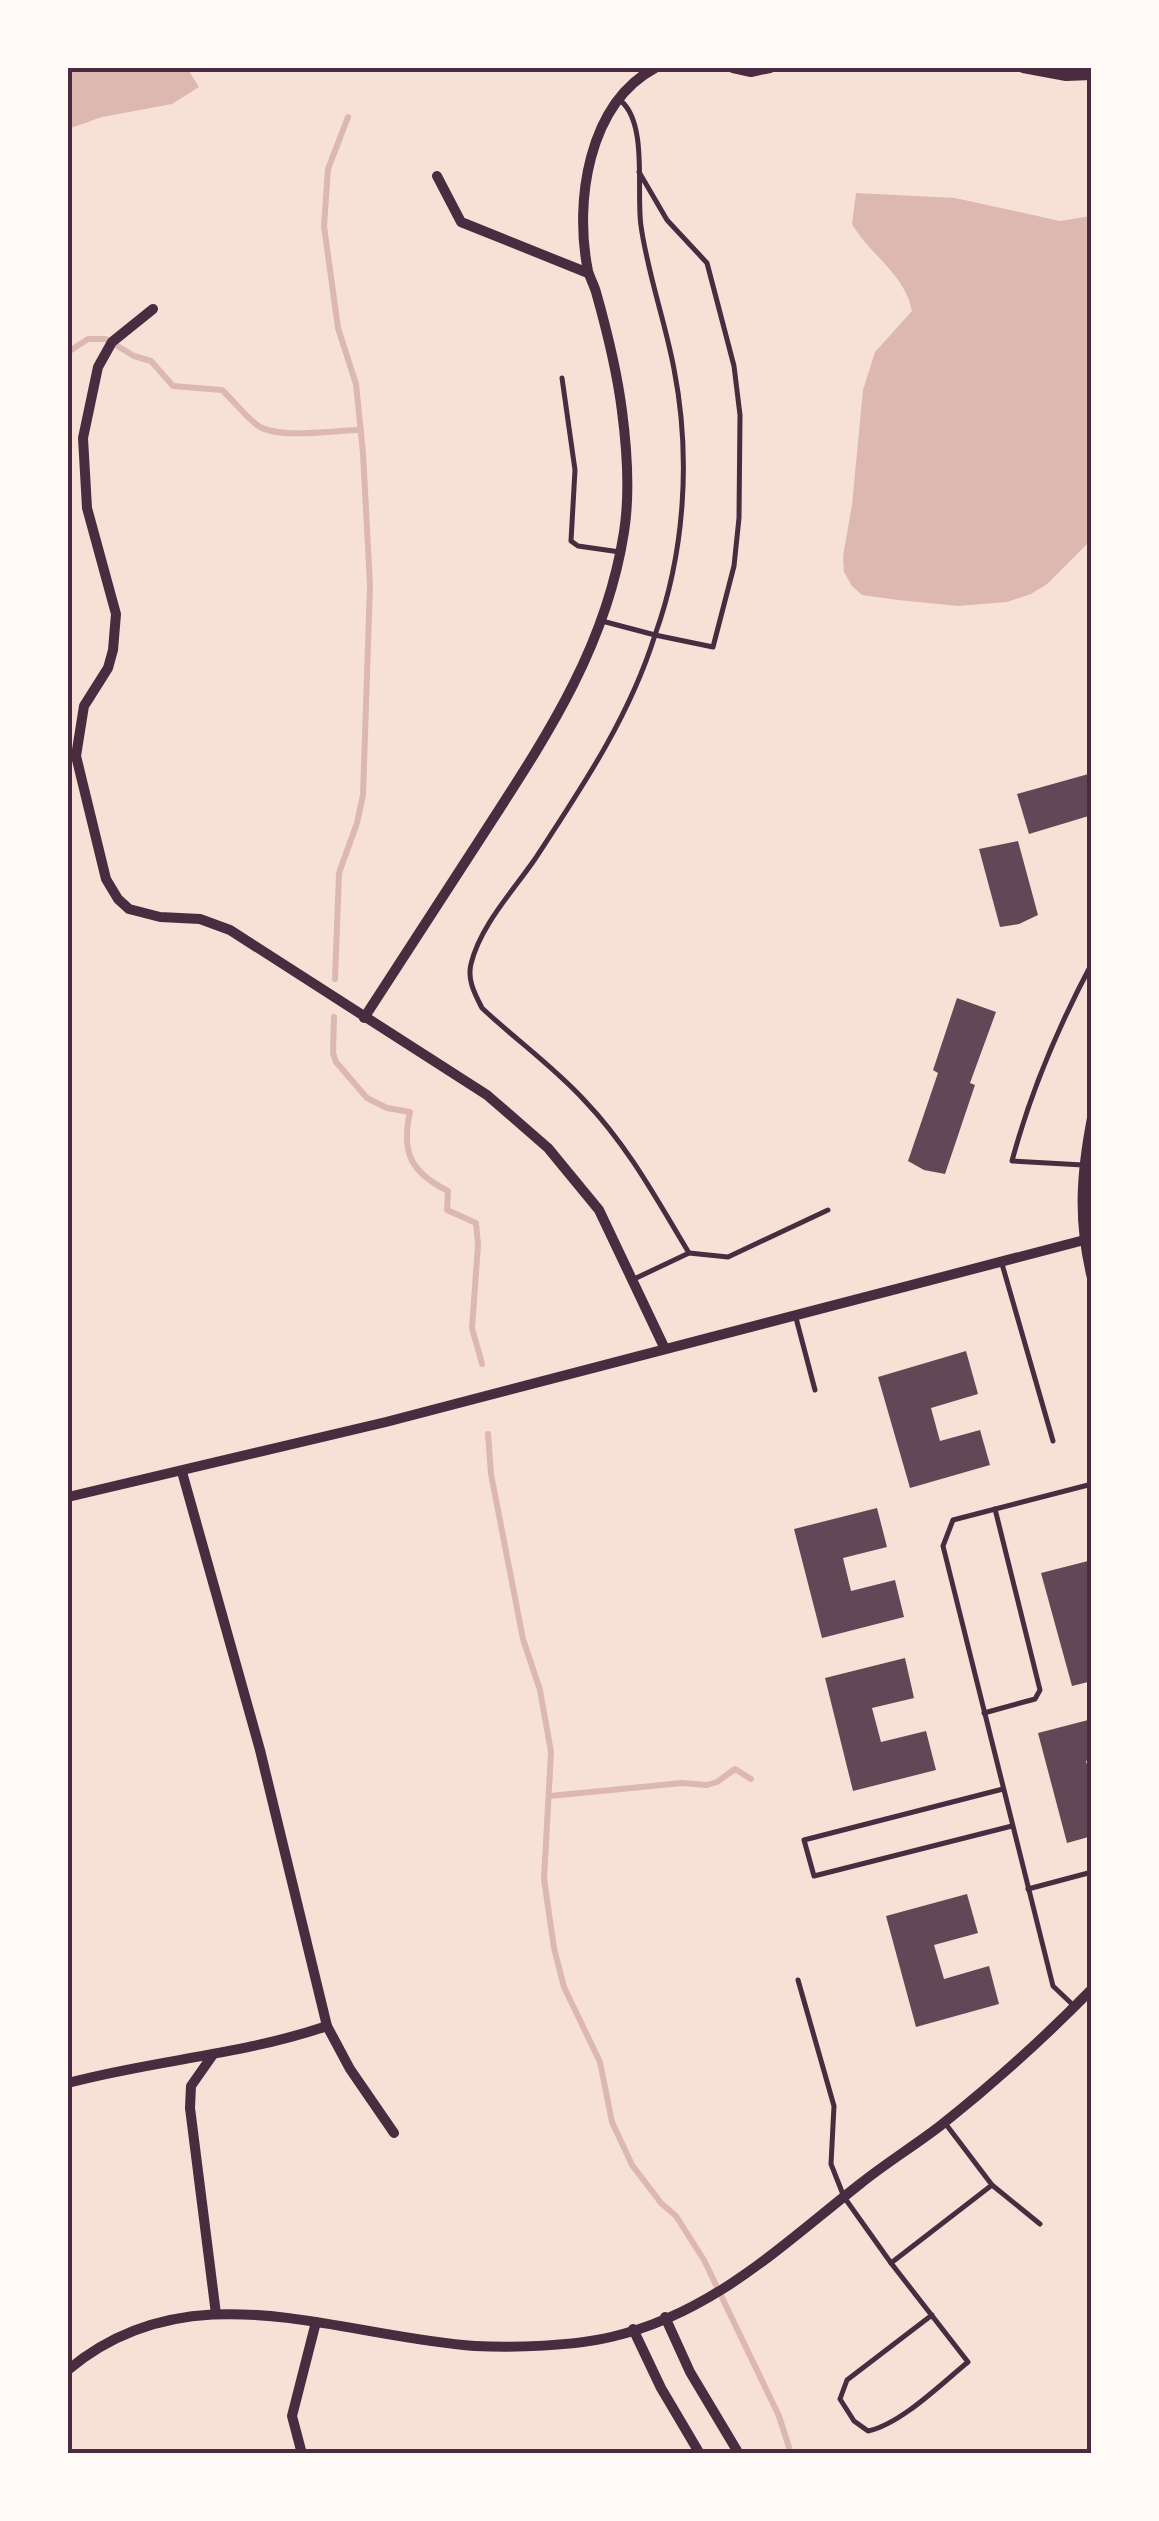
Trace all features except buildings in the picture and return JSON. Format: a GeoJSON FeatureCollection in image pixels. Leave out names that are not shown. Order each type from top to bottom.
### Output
{"type":"FeatureCollection","features":[{"type":"Feature","properties":{"kind":"street"},"geometry":{"type":"LineString","coordinates":[[364,1018],[557,720],[592,649],[601,620],[625,530],[626,467],[622,412],[600,305],[588,274],[583,206],[603,122],[619,99],[655,68]]}},
{"type":"Feature","properties":{"kind":"street"},"geometry":{"type":"LineString","coordinates":[[733,68],[751,72],[770,68]]}},
{"type":"Feature","properties":{"kind":"street"},"geometry":{"type":"LineString","coordinates":[[1023,68],[1092,76]]}},
{"type":"Feature","properties":{"kind":"street"},"geometry":{"type":"LineString","coordinates":[[437,176],[461,222],[588,274]]}},
{"type":"Feature","properties":{"kind":"street"},"geometry":{"type":"LineString","coordinates":[[153,309],[112,342],[98,367],[83,438],[87,508],[116,614],[108,668],[84,706],[76,756],[106,879],[118,899],[130,909],[160,917],[200,919],[230,930],[487,1095],[548,1148],[599,1210],[665,1349]]}},
{"type":"Feature","properties":{"kind":"street"},"geometry":{"type":"LineString","coordinates":[[1092,1118],[1082,1166],[1092,1278]]}},
{"type":"Feature","properties":{"kind":"street"},"geometry":{"type":"LineString","coordinates":[[68,1497],[182,1472],[1087,1240]]}},
{"type":"Feature","properties":{"kind":"street"},"geometry":{"type":"LineString","coordinates":[[182,1472],[260,1750],[327,2026],[350,2070],[394,2133]]}},
{"type":"Feature","properties":{"kind":"street"},"geometry":{"type":"LineString","coordinates":[[68,2370],[136,2329],[176,2317],[216,2314],[276,2314],[477,2346],[611,2337],[633,2330],[710,2297],[753,2272],[944,2122],[1092,1989]]}},
{"type":"Feature","properties":{"kind":"street"},"geometry":{"type":"LineString","coordinates":[[68,2083],[128,2067],[277,2043],[327,2026]]}},
{"type":"Feature","properties":{"kind":"street"},"geometry":{"type":"LineString","coordinates":[[212,2056],[192,2086],[190,2108],[216,2314]]}},
{"type":"Feature","properties":{"kind":"street"},"geometry":{"type":"LineString","coordinates":[[665,2317],[690,2372],[739,2454]]}},
{"type":"Feature","properties":{"kind":"street"},"geometry":{"type":"LineString","coordinates":[[302,2454],[292,2416],[316,2322]]}},
{"type":"Feature","properties":{"kind":"street"},"geometry":{"type":"LineString","coordinates":[[633,2330],[700,2454]]}},
{"type":"Feature","properties":{"kind":"lane"},"geometry":{"type":"LineString","coordinates":[[619,99],[632,110],[640,161],[640,221],[645,252],[675,371],[683,497],[674,564],[641,680],[616,731],[480,939],[470,968],[472,988],[482,1008],[584,1099],[611,1130],[689,1253]]}},
{"type":"Feature","properties":{"kind":"lane"},"geometry":{"type":"LineString","coordinates":[[601,620],[712,647],[734,566],[742,475],[734,366],[706,264],[667,220],[639,172]]}},
{"type":"Feature","properties":{"kind":"lane"},"geometry":{"type":"LineString","coordinates":[[562,378],[575,470],[571,542],[620,552]]}},
{"type":"Feature","properties":{"kind":"lane"},"geometry":{"type":"LineString","coordinates":[[1082,1166],[1012,1160],[1027,1104],[1062,1018],[1092,963]]}},
{"type":"Feature","properties":{"kind":"lane"},"geometry":{"type":"LineString","coordinates":[[632,1280],[689,1253],[728,1257],[828,1210]]}},
{"type":"Feature","properties":{"kind":"lane"},"geometry":{"type":"LineString","coordinates":[[1001,1262],[1053,1440]]}},
{"type":"Feature","properties":{"kind":"lane"},"geometry":{"type":"LineString","coordinates":[[795,1315],[815,1390]]}},
{"type":"Feature","properties":{"kind":"lane"},"geometry":{"type":"LineString","coordinates":[[1075,2006],[1053,1986],[942,1546],[953,1520],[1092,1484]]}},
{"type":"Feature","properties":{"kind":"lane"},"geometry":{"type":"LineString","coordinates":[[984,1714],[1035,1699],[1040,1690],[995,1509]]}},
{"type":"Feature","properties":{"kind":"lane"},"geometry":{"type":"LineString","coordinates":[[1003,1790],[804,1840],[814,1876],[1012,1826]]}},
{"type":"Feature","properties":{"kind":"lane"},"geometry":{"type":"LineString","coordinates":[[1028,1889],[1092,1872]]}},
{"type":"Feature","properties":{"kind":"lane"},"geometry":{"type":"LineString","coordinates":[[798,1980],[834,2106],[830,2164],[844,2197],[968,2362],[896,2419],[868,2431],[854,2421],[840,2399],[847,2380],[932,2315]]}},
{"type":"Feature","properties":{"kind":"lane"},"geometry":{"type":"LineString","coordinates":[[944,2122],[992,2185],[1040,2224]]}},
{"type":"Feature","properties":{"kind":"lane"},"geometry":{"type":"LineString","coordinates":[[891,2263],[992,2185]]}},
{"type":"Feature","properties":{"kind":"shaded area"},"geometry":{"type":"Polygon","coordinates":[[[68,68],[187,68],[199,87],[172,104],[102,117],[68,129],[68,68]]]}},
{"type":"Feature","properties":{"kind":"shaded area"},"geometry":{"type":"Polygon","coordinates":[[[856,193],[955,198],[1060,221],[1091,216],[1091,540],[1047,584],[1031,594],[1007,602],[958,606],[898,600],[862,595],[844,572],[863,390],[875,352],[912,311],[895,275],[852,224],[856,193]]]}},
{"type":"Feature","properties":{"kind":"waterway"},"geometry":{"type":"LineString","coordinates":[[335,979],[339,873],[363,795],[370,585],[356,384],[338,328],[324,226],[328,169],[348,117]]}},
{"type":"Feature","properties":{"kind":"waterway"},"geometry":{"type":"LineString","coordinates":[[68,352],[88,339],[106,339],[151,361],[173,386],[222,390],[266,430],[361,430]]}},
{"type":"Feature","properties":{"kind":"waterway"},"geometry":{"type":"LineString","coordinates":[[334,1017],[336,1062],[367,1098],[387,1108],[410,1112],[407,1139],[411,1159],[425,1176],[448,1191],[447,1210],[476,1223],[472,1328],[482,1364]]}},
{"type":"Feature","properties":{"kind":"waterway"},"geometry":{"type":"LineString","coordinates":[[488,1434],[491,1474],[523,1639],[540,1690],[551,1752],[544,1879],[564,1987],[600,2062],[612,2122],[632,2165],[676,2216],[704,2260],[779,2416],[791,2454]]}},
{"type":"Feature","properties":{"kind":"waterway"},"geometry":{"type":"LineString","coordinates":[[550,1796],[682,1783],[707,1785],[735,1769],[751,1779]]}}]}
